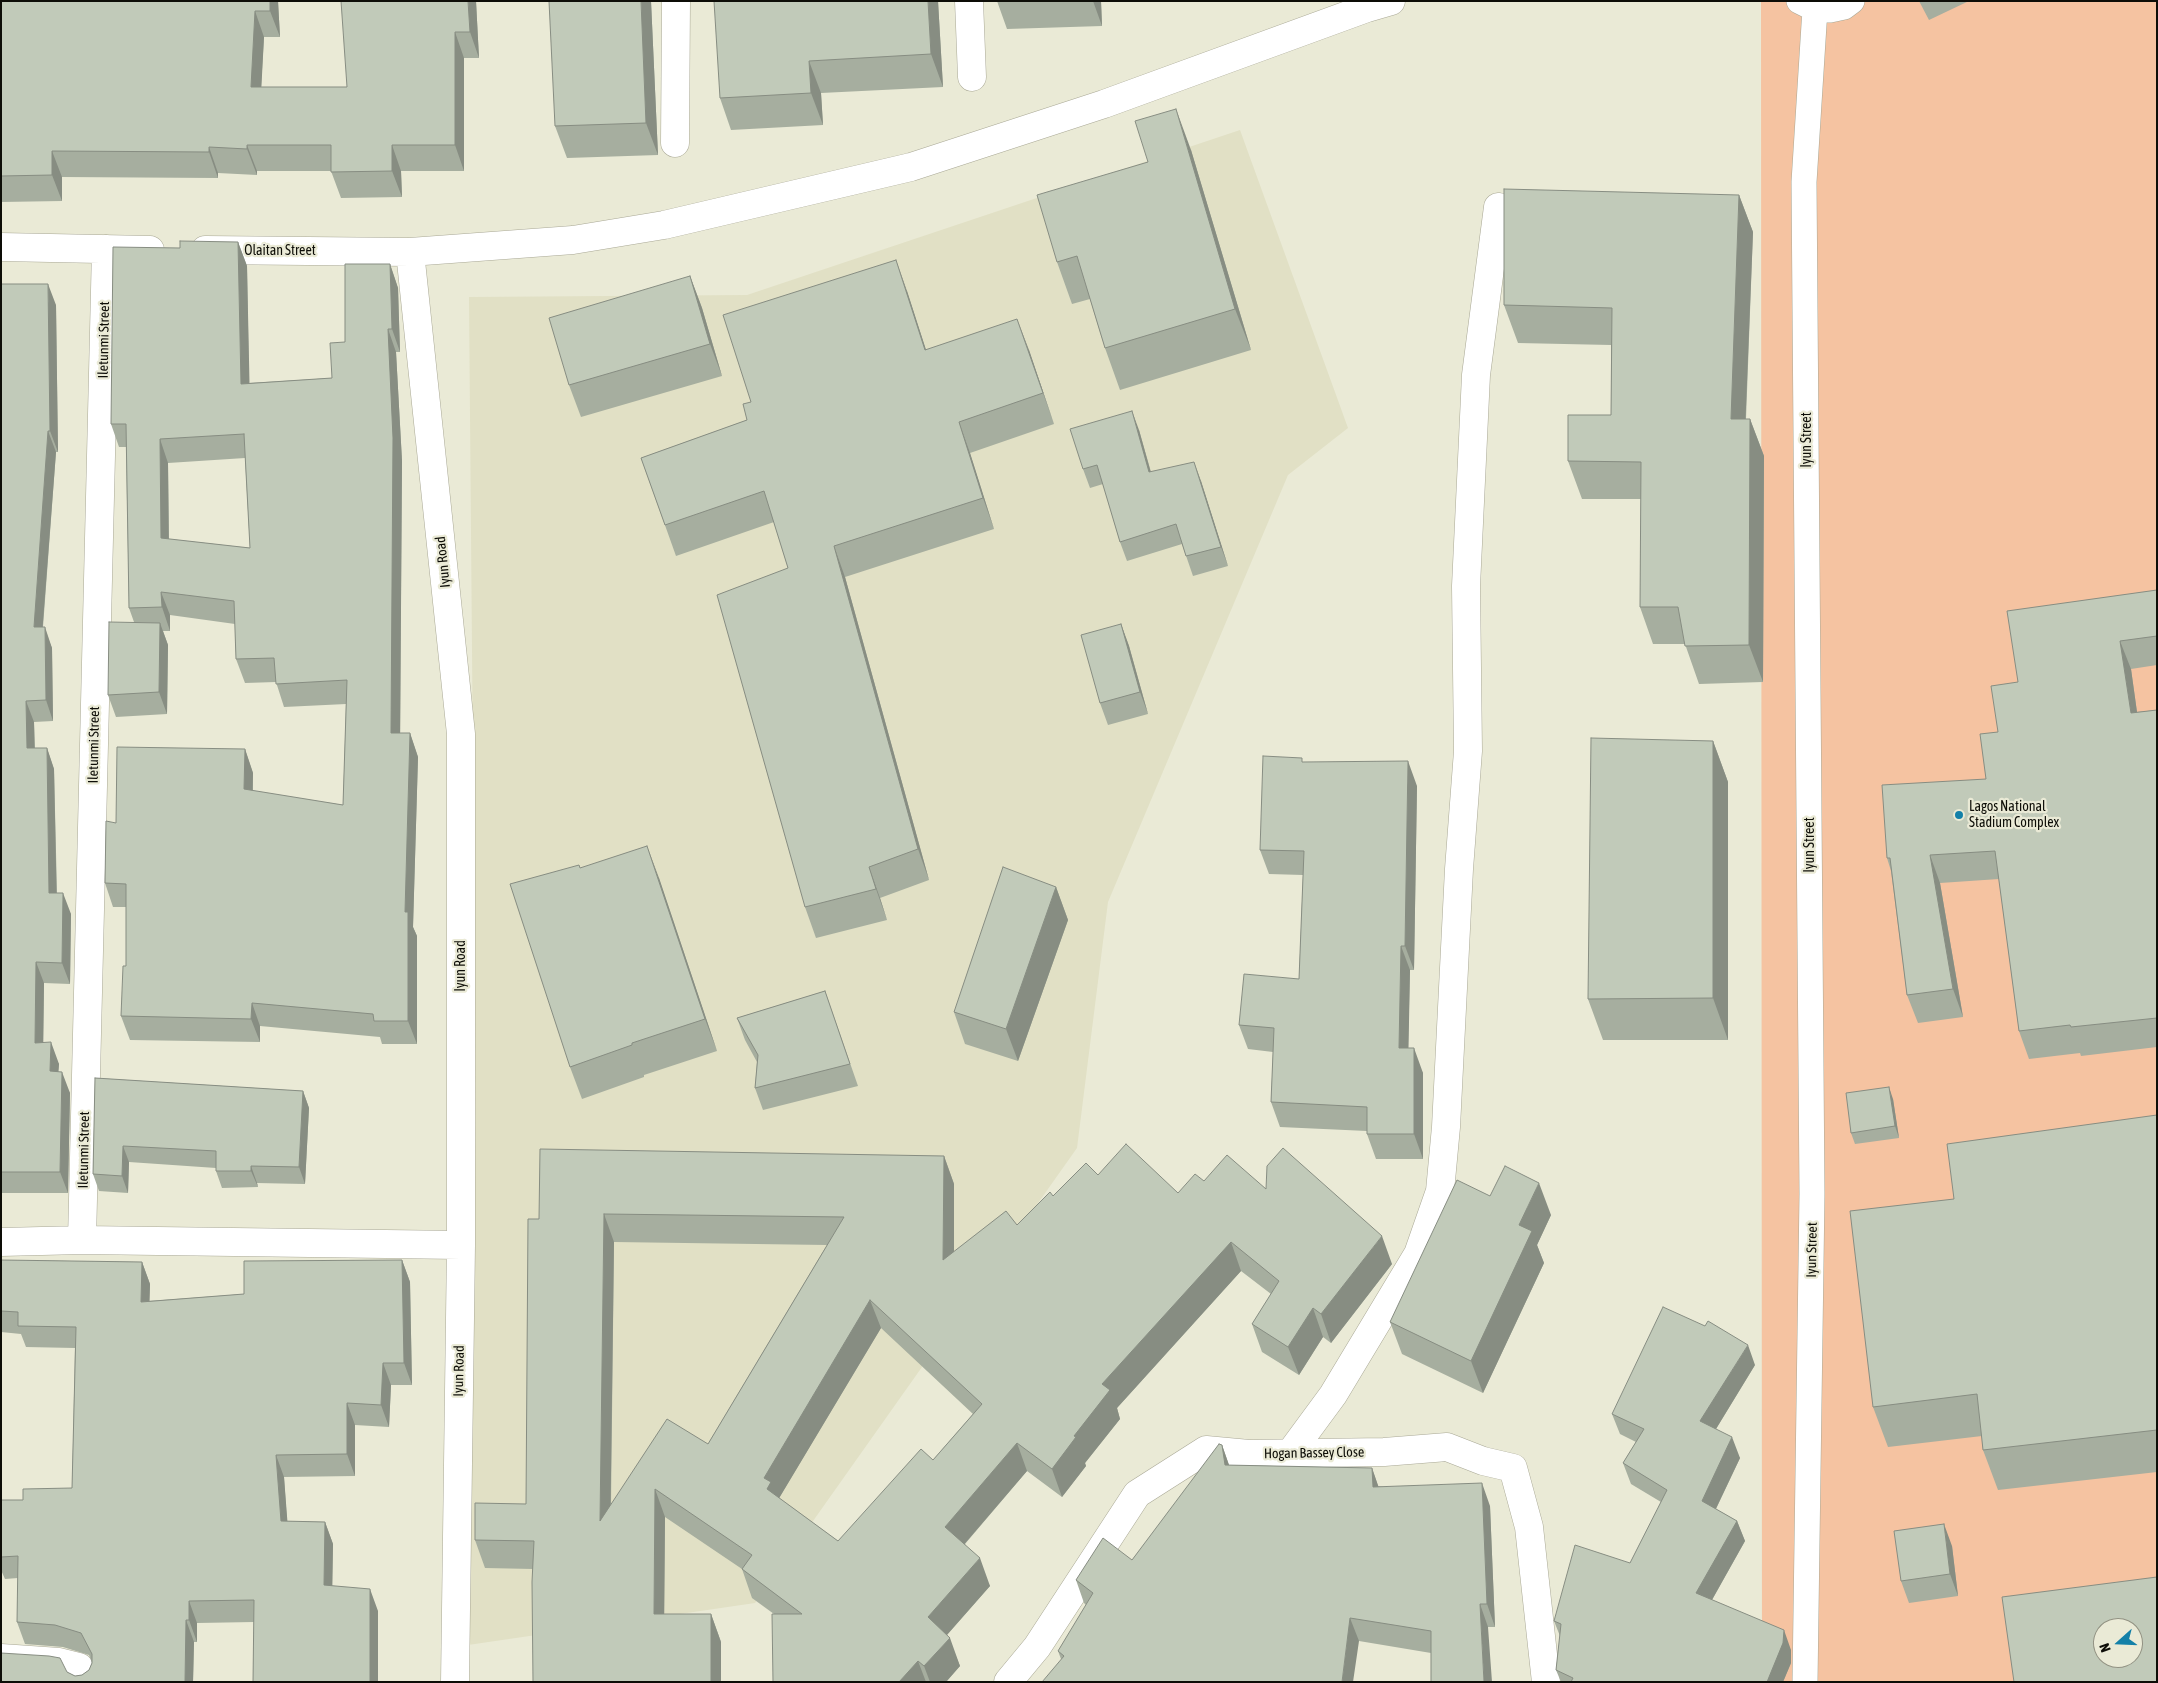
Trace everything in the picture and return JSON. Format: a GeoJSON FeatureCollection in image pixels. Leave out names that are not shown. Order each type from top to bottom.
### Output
{"type":"FeatureCollection","features":[{"type":"Feature","properties":{"kind":"street"},"geometry":{"type":"LineString","coordinates":[[676,1],[676,143]]}},
{"type":"Feature","properties":{"kind":"street"},"geometry":{"type":"LineString","coordinates":[[969,1],[972,77]]}},
{"type":"Feature","properties":{"kind":"street","name":"Olaitan Street"},"geometry":{"type":"LineString","coordinates":[[1,247],[410,252],[573,240],[664,225],[911,167],[1104,104],[1367,8],[1391,1]]}},
{"type":"Feature","properties":{"kind":"street"},"geometry":{"type":"LineString","coordinates":[[1290,1452],[1333,1395],[1418,1254],[1440,1191],[1446,1127],[1459,869],[1468,752],[1466,586],[1476,375],[1498,206]]}},
{"type":"Feature","properties":{"kind":"street","name":"Iletunmi Street"},"geometry":{"type":"LineString","coordinates":[[82,1240],[106,249]]}},
{"type":"Feature","properties":{"kind":"street","name":"Iyun Road"},"geometry":{"type":"LineString","coordinates":[[410,252],[461,734],[460,1245],[454,1682]]}},
{"type":"Feature","properties":{"kind":"street"},"geometry":{"type":"LineString","coordinates":[[1,1242],[82,1240],[460,1245]]}},
{"type":"Feature","properties":{"kind":"street","name":"Hogan Bassey Close"},"geometry":{"type":"LineString","coordinates":[[1008,1682],[1042,1639],[1136,1494],[1206,1450],[1249,1454],[1384,1452],[1447,1447],[1483,1461],[1513,1468],[1529,1527],[1546,1682]]}},
{"type":"Feature","properties":{"kind":"street"},"geometry":{"type":"LineString","coordinates":[[1,1658],[60,1662],[78,1667],[85,1682]]}},
{"type":"Feature","properties":{"kind":"lane"},"geometry":{"type":"LineString","coordinates":[[1807,5],[1830,10],[1852,1]]}},
{"type":"Feature","properties":{"kind":"lane","name":"Iyun Street"},"geometry":{"type":"LineString","coordinates":[[1805,1682],[1812,1194],[1804,182],[1807,5]]}},
{"type":"Feature","properties":{"kind":"shaded area","name":"Lagos National Stadium Complex"},"geometry":{"type":"Polygon","coordinates":[[[1761,1],[2157,1],[2157,1682],[1762,1682],[1761,1]]]}},
{"type":"Feature","properties":{"kind":"shaded area"},"geometry":{"type":"Polygon","coordinates":[[[1240,130],[1348,428],[1288,475],[1108,902],[1077,1148],[755,1603],[468,1645],[476,1118],[469,297],[747,295],[1240,130]]]}},
{"type":"Feature","properties":{"kind":"building"},"geometry":{"type":"Polygon","coordinates":[[[1,1],[270,1],[270,11],[255,11],[251,87],[347,87],[341,1],[468,1],[470,32],[455,32],[455,145],[392,145],[392,171],[331,172],[331,145],[247,145],[247,149],[209,147],[209,152],[52,151],[52,175],[1,176],[1,1]]]}},
{"type":"Feature","properties":{"kind":"building"},"geometry":{"type":"Polygon","coordinates":[[[549,1],[641,1],[646,123],[555,126],[549,1]]]}},
{"type":"Feature","properties":{"kind":"building"},"geometry":{"type":"Polygon","coordinates":[[[714,1],[928,1],[931,54],[809,61],[811,93],[720,98],[714,1]]]}},
{"type":"Feature","properties":{"kind":"building"},"geometry":{"type":"Polygon","coordinates":[[[1176,109],[1235,309],[1105,348],[1077,256],[1057,262],[1037,195],[1148,162],[1135,121],[1176,109]]]}},
{"type":"Feature","properties":{"kind":"building"},"geometry":{"type":"Polygon","coordinates":[[[1504,189],[1739,195],[1731,419],[1750,419],[1749,645],[1685,646],[1678,607],[1640,607],[1641,462],[1568,461],[1568,415],[1611,415],[1612,308],[1504,305],[1504,189]]]}},
{"type":"Feature","properties":{"kind":"building"},"geometry":{"type":"Polygon","coordinates":[[[180,241],[238,242],[241,384],[332,378],[330,343],[345,342],[345,264],[390,264],[392,329],[388,329],[393,438],[391,733],[410,733],[405,912],[408,912],[408,1021],[374,1021],[373,1014],[252,1003],[251,1019],[121,1016],[123,966],[126,966],[126,884],[105,883],[106,821],[116,823],[117,747],[245,749],[244,789],[343,805],[347,680],[276,684],[274,658],[236,659],[234,601],[161,592],[162,607],[129,608],[126,424],[111,424],[113,247],[180,248],[180,241]],[[244,434],[160,439],[161,538],[250,548],[244,434]]]}},
{"type":"Feature","properties":{"kind":"building"},"geometry":{"type":"Polygon","coordinates":[[[896,260],[925,350],[1017,319],[1043,393],[959,422],[983,498],[834,546],[918,849],[869,867],[876,889],[805,907],[717,595],[788,568],[764,491],[665,525],[641,458],[747,420],[743,404],[751,402],[723,315],[896,260]]]}},
{"type":"Feature","properties":{"kind":"building"},"geometry":{"type":"Polygon","coordinates":[[[690,276],[710,344],[569,385],[549,318],[690,276]]]}},
{"type":"Feature","properties":{"kind":"building"},"geometry":{"type":"Polygon","coordinates":[[[1,284],[48,284],[50,431],[48,431],[34,627],[45,627],[46,700],[26,701],[27,748],[47,748],[49,893],[63,893],[62,963],[36,962],[35,1043],[51,1042],[50,1071],[62,1072],[60,1172],[1,1172],[1,284]]]}},
{"type":"Feature","properties":{"kind":"building"},"geometry":{"type":"Polygon","coordinates":[[[1132,411],[1149,472],[1194,462],[1221,547],[1186,556],[1176,524],[1120,542],[1097,465],[1083,469],[1070,429],[1132,411]]]}},
{"type":"Feature","properties":{"kind":"building"},"geometry":{"type":"Polygon","coordinates":[[[2157,590],[2157,636],[2120,641],[2131,713],[2157,710],[2157,1018],[2019,1031],[1995,851],[1930,855],[1953,989],[1907,995],[1890,858],[1887,858],[1882,785],[1986,779],[1980,734],[1998,732],[1991,686],[2018,682],[2007,611],[2157,590]]]}},
{"type":"Feature","properties":{"kind":"building"},"geometry":{"type":"Polygon","coordinates":[[[109,622],[160,623],[159,692],[108,695],[109,622]]]}},
{"type":"Feature","properties":{"kind":"building"},"geometry":{"type":"Polygon","coordinates":[[[1121,624],[1140,692],[1100,703],[1081,635],[1121,624]]]}},
{"type":"Feature","properties":{"kind":"building"},"geometry":{"type":"Polygon","coordinates":[[[1591,738],[1713,741],[1713,998],[1588,999],[1591,738]]]}},
{"type":"Feature","properties":{"kind":"building"},"geometry":{"type":"Polygon","coordinates":[[[1263,756],[1302,758],[1302,762],[1408,761],[1405,946],[1401,946],[1399,1048],[1414,1048],[1414,1134],[1367,1134],[1367,1107],[1271,1102],[1274,1028],[1239,1025],[1244,974],[1299,979],[1304,851],[1260,850],[1263,756]]]}},
{"type":"Feature","properties":{"kind":"building"},"geometry":{"type":"Polygon","coordinates":[[[647,846],[705,1019],[632,1043],[632,1045],[570,1067],[510,884],[579,865],[580,868],[647,846]]]}},
{"type":"Feature","properties":{"kind":"building"},"geometry":{"type":"Polygon","coordinates":[[[1003,867],[1056,887],[1006,1029],[954,1012],[1003,867]]]}},
{"type":"Feature","properties":{"kind":"building"},"geometry":{"type":"Polygon","coordinates":[[[825,991],[850,1064],[755,1088],[758,1055],[737,1018],[825,991]]]}},
{"type":"Feature","properties":{"kind":"building"},"geometry":{"type":"Polygon","coordinates":[[[95,1078],[303,1091],[299,1167],[251,1166],[251,1171],[216,1171],[216,1151],[123,1146],[122,1176],[93,1174],[95,1078]]]}},
{"type":"Feature","properties":{"kind":"building"},"geometry":{"type":"Polygon","coordinates":[[[1889,1087],[1895,1126],[1851,1133],[1846,1093],[1889,1087]]]}},
{"type":"Feature","properties":{"kind":"building"},"geometry":{"type":"Polygon","coordinates":[[[2157,1115],[2157,1430],[1983,1450],[1977,1394],[1873,1407],[1850,1211],[1954,1199],[1947,1144],[2157,1115]]]}},
{"type":"Feature","properties":{"kind":"building"},"geometry":{"type":"Polygon","coordinates":[[[1126,1144],[1178,1193],[1195,1174],[1204,1181],[1227,1155],[1266,1189],[1267,1166],[1283,1148],[1382,1236],[1321,1314],[1313,1308],[1288,1347],[1252,1324],[1279,1281],[1231,1242],[1102,1384],[1110,1390],[1074,1436],[1076,1437],[1052,1469],[1017,1443],[945,1527],[980,1558],[928,1617],[950,1638],[924,1666],[918,1661],[899,1682],[773,1682],[772,1614],[802,1614],[742,1569],[752,1555],[655,1489],[654,1614],[711,1614],[711,1682],[533,1682],[532,1582],[534,1541],[475,1540],[475,1503],[526,1504],[528,1219],[539,1219],[540,1149],[944,1156],[943,1260],[1006,1211],[1017,1225],[1050,1192],[1053,1196],[1086,1163],[1098,1175],[1126,1144]],[[604,1214],[600,1521],[667,1419],[708,1444],[844,1217],[604,1214]],[[870,1300],[764,1478],[771,1482],[767,1489],[838,1541],[921,1449],[933,1460],[982,1404],[870,1300]]]}},
{"type":"Feature","properties":{"kind":"building"},"geometry":{"type":"Polygon","coordinates":[[[1505,1166],[1539,1183],[1519,1225],[1532,1231],[1471,1361],[1390,1322],[1457,1180],[1490,1196],[1505,1166]]]}},
{"type":"Feature","properties":{"kind":"building"},"geometry":{"type":"Polygon","coordinates":[[[1,1260],[142,1262],[141,1302],[244,1294],[244,1261],[402,1260],[404,1363],[383,1363],[381,1405],[347,1403],[347,1454],[276,1455],[281,1521],[325,1522],[324,1585],[370,1589],[370,1682],[253,1682],[254,1600],[189,1601],[189,1620],[186,1620],[185,1682],[1,1682],[1,1653],[60,1658],[67,1672],[75,1676],[82,1675],[89,1670],[92,1663],[92,1654],[81,1633],[55,1625],[17,1622],[18,1556],[1,1557],[1,1500],[23,1500],[23,1489],[72,1488],[76,1327],[18,1326],[18,1312],[1,1311],[1,1260]]]}},
{"type":"Feature","properties":{"kind":"building"},"geometry":{"type":"Polygon","coordinates":[[[1663,1307],[1705,1326],[1708,1321],[1748,1345],[1700,1421],[1732,1437],[1702,1501],[1737,1521],[1696,1593],[1784,1630],[1783,1643],[1767,1682],[1571,1682],[1573,1678],[1556,1670],[1561,1624],[1554,1621],[1575,1545],[1630,1563],[1667,1490],[1623,1463],[1644,1429],[1612,1414],[1663,1307]]]}},
{"type":"Feature","properties":{"kind":"building"},"geometry":{"type":"Polygon","coordinates":[[[1219,1444],[1222,1445],[1225,1465],[1372,1468],[1373,1487],[1482,1483],[1487,1604],[1480,1604],[1484,1682],[1431,1682],[1431,1631],[1350,1618],[1342,1682],[1042,1682],[1064,1656],[1058,1651],[1093,1593],[1076,1580],[1103,1538],[1132,1560],[1219,1444]]]}},
{"type":"Feature","properties":{"kind":"building"},"geometry":{"type":"Polygon","coordinates":[[[1944,1524],[1950,1574],[1901,1581],[1894,1531],[1944,1524]]]}},
{"type":"Feature","properties":{"kind":"building"},"geometry":{"type":"Polygon","coordinates":[[[2157,1577],[2157,1682],[2014,1682],[2002,1597],[2157,1577]]]}},
{"type":"Feature","properties":{"kind":"place","name":"Lagos National Stadium Complex"},"geometry":{"type":"Point","coordinates":[1959,815]}}]}
